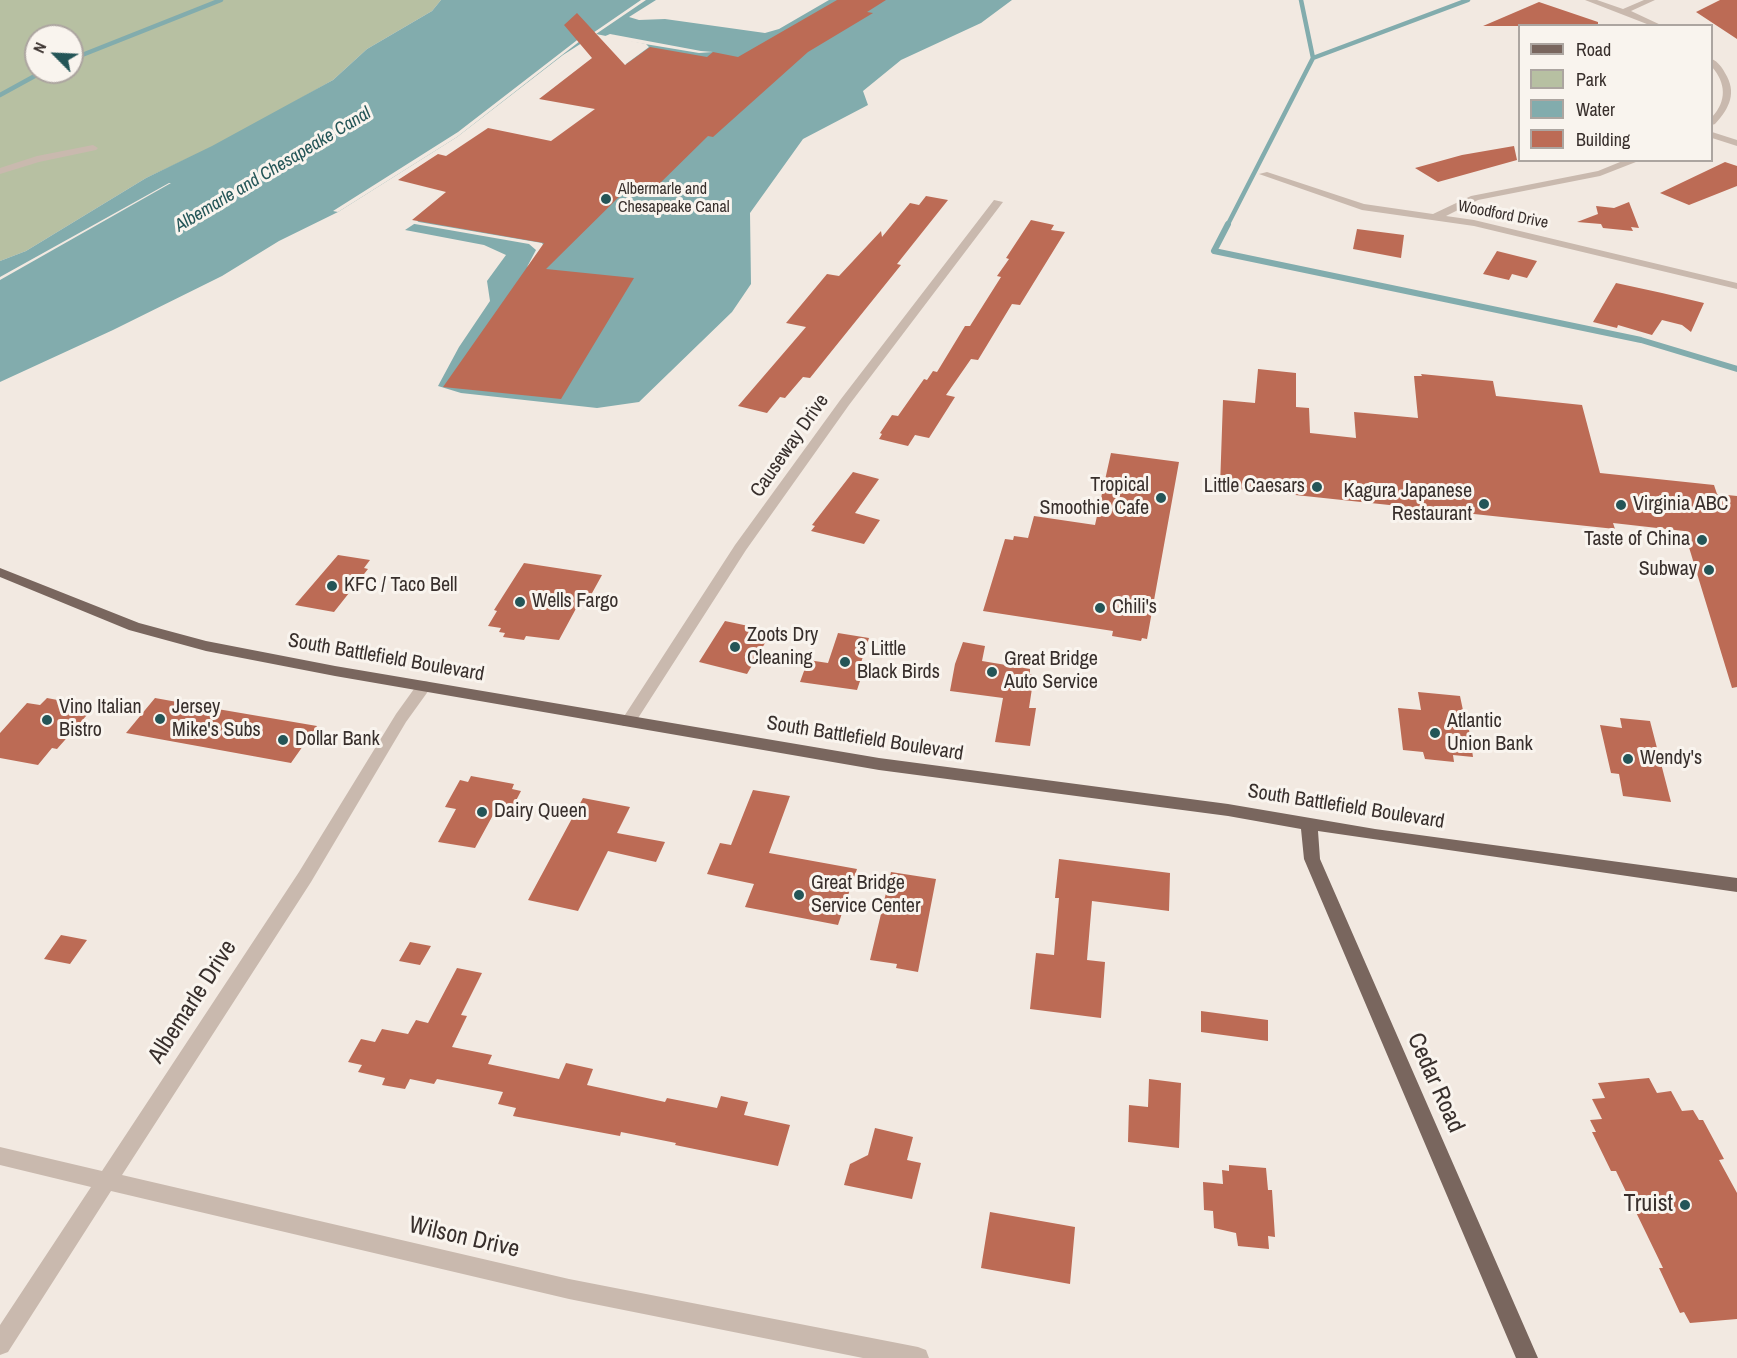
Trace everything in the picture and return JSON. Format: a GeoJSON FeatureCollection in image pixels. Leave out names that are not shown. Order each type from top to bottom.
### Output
{"type":"FeatureCollection","features":[{"type":"Feature","properties":{"kind":"main road","name":"South Battlefield Boulevard"},"geometry":{"type":"LineString","coordinates":[[0,572],[134,627],[155,633],[206,646],[424,686],[879,764],[1228,810],[1309,825],[1737,885]]}},
{"type":"Feature","properties":{"kind":"main road","name":"Cedar Road"},"geometry":{"type":"LineString","coordinates":[[1309,825],[1312,859],[1316,870],[1527,1358]]}},
{"type":"Feature","properties":{"kind":"street"},"geometry":{"type":"LineString","coordinates":[[1590,0],[1625,11],[1654,24]]}},
{"type":"Feature","properties":{"kind":"street"},"geometry":{"type":"LineString","coordinates":[[1625,11],[1651,0]]}},
{"type":"Feature","properties":{"kind":"street"},"geometry":{"type":"LineString","coordinates":[[1713,63],[1725,76],[1728,85],[1724,108],[1713,121]]}},
{"type":"Feature","properties":{"kind":"street"},"geometry":{"type":"LineString","coordinates":[[1713,135],[1737,143]]}},
{"type":"Feature","properties":{"kind":"street"},"geometry":{"type":"LineString","coordinates":[[0,171],[37,159],[93,148]]}},
{"type":"Feature","properties":{"kind":"street"},"geometry":{"type":"LineString","coordinates":[[1435,217],[1475,198],[1600,173],[1630,162]]}},
{"type":"Feature","properties":{"kind":"street","name":"Woodford Drive"},"geometry":{"type":"LineString","coordinates":[[1264,174],[1352,205],[1435,217],[1548,239],[1737,286]]}},
{"type":"Feature","properties":{"kind":"street","name":"Causeway Drive"},"geometry":{"type":"LineString","coordinates":[[628,722],[740,548],[845,402],[998,202]]}},
{"type":"Feature","properties":{"kind":"street","name":"Albemarle Drive"},"geometry":{"type":"LineString","coordinates":[[0,1344],[321,852],[401,718],[424,686]]}},
{"type":"Feature","properties":{"kind":"street","name":"Wilson Drive"},"geometry":{"type":"LineString","coordinates":[[0,1156],[106,1183],[307,1227],[569,1289],[918,1358]]}},
{"type":"Feature","properties":{"kind":"green space"},"geometry":{"type":"Polygon","coordinates":[[[0,0],[441,0],[432,11],[367,49],[333,80],[225,141],[146,178],[26,251],[0,261],[0,0]]]}},
{"type":"Feature","properties":{"kind":"water","name":"Albermarle and Chesapeake Canal"},"geometry":{"type":"Polygon","coordinates":[[[441,0],[656,0],[629,17],[639,20],[665,19],[765,33],[779,29],[829,0],[1012,0],[981,23],[901,60],[863,91],[868,105],[803,139],[750,213],[751,284],[732,312],[639,402],[597,408],[461,393],[438,386],[459,347],[490,301],[487,281],[506,255],[484,245],[405,230],[473,185],[554,180],[653,69],[626,64],[649,47],[646,44],[596,34],[563,55],[457,137],[338,212],[279,241],[222,276],[0,382],[0,261],[26,251],[146,178],[212,146],[333,80],[367,49],[432,11],[441,0]]]}},
{"type":"Feature","properties":{"kind":"pier"},"geometry":{"type":"Polygon","coordinates":[[[641,0],[646,0],[596,34],[580,41],[457,137],[338,212],[333,211],[458,132],[585,34],[590,35],[641,0]]]}},
{"type":"Feature","properties":{"kind":"pier"},"geometry":{"type":"Polygon","coordinates":[[[610,34],[713,52],[699,53],[603,37],[610,34]]]}},
{"type":"Feature","properties":{"kind":"pier"},"geometry":{"type":"Polygon","coordinates":[[[171,183],[0,280],[0,277],[171,183]]]}},
{"type":"Feature","properties":{"kind":"pier"},"geometry":{"type":"Polygon","coordinates":[[[413,221],[542,243],[546,250],[527,267],[536,250],[529,244],[409,223],[413,221]]]}},
{"type":"Feature","properties":{"kind":"building"},"geometry":{"type":"Polygon","coordinates":[[[837,0],[886,0],[867,12],[873,13],[808,52],[713,137],[708,136],[649,194],[626,190],[546,269],[634,278],[561,399],[443,387],[544,243],[412,220],[446,192],[398,180],[438,154],[446,156],[488,128],[551,141],[595,109],[539,99],[592,58],[564,25],[577,13],[625,65],[650,47],[707,57],[713,52],[738,57],[837,0]]]}},
{"type":"Feature","properties":{"kind":"building"},"geometry":{"type":"Polygon","coordinates":[[[1720,0],[1737,0],[1737,39],[1696,12],[1720,0]]]}},
{"type":"Feature","properties":{"kind":"building"},"geometry":{"type":"Polygon","coordinates":[[[1539,2],[1598,22],[1598,24],[1483,26],[1539,2]]]}},
{"type":"Feature","properties":{"kind":"building"},"geometry":{"type":"Polygon","coordinates":[[[1514,146],[1517,160],[1438,182],[1415,168],[1462,155],[1514,146]]]}},
{"type":"Feature","properties":{"kind":"building"},"geometry":{"type":"Polygon","coordinates":[[[1725,162],[1737,166],[1737,186],[1689,205],[1660,193],[1725,162]]]}},
{"type":"Feature","properties":{"kind":"building"},"geometry":{"type":"Polygon","coordinates":[[[926,196],[948,200],[897,264],[901,265],[810,378],[803,377],[785,398],[780,397],[767,413],[738,406],[806,327],[786,323],[827,274],[839,276],[881,231],[882,237],[910,203],[919,205],[926,196]]]}},
{"type":"Feature","properties":{"kind":"building"},"geometry":{"type":"Polygon","coordinates":[[[1629,202],[1639,228],[1631,227],[1633,231],[1603,228],[1601,224],[1577,222],[1598,214],[1596,206],[1614,208],[1629,202]]]}},
{"type":"Feature","properties":{"kind":"building"},"geometry":{"type":"Polygon","coordinates":[[[1031,220],[1054,225],[1051,230],[1065,232],[1020,305],[1012,304],[978,360],[971,359],[946,395],[955,397],[929,438],[915,435],[908,446],[879,439],[882,434],[880,433],[892,415],[898,416],[924,379],[927,380],[933,371],[937,372],[965,326],[970,326],[1001,277],[997,276],[1009,259],[1006,258],[1031,220]]]}},
{"type":"Feature","properties":{"kind":"building"},"geometry":{"type":"Polygon","coordinates":[[[1357,229],[1404,235],[1401,258],[1353,249],[1357,229]]]}},
{"type":"Feature","properties":{"kind":"building"},"geometry":{"type":"Polygon","coordinates":[[[1497,251],[1537,261],[1527,278],[1512,274],[1509,280],[1483,274],[1497,251]]]}},
{"type":"Feature","properties":{"kind":"building"},"geometry":{"type":"Polygon","coordinates":[[[1616,283],[1704,303],[1691,332],[1682,325],[1662,320],[1652,335],[1618,325],[1617,328],[1593,322],[1616,283]]]}},
{"type":"Feature","properties":{"kind":"building"},"geometry":{"type":"Polygon","coordinates":[[[1258,369],[1296,373],[1296,407],[1309,408],[1310,433],[1356,438],[1354,412],[1418,418],[1414,376],[1422,376],[1421,374],[1493,381],[1496,396],[1582,405],[1600,473],[1714,485],[1717,494],[1737,496],[1737,687],[1732,688],[1684,531],[1613,523],[1615,529],[1220,487],[1223,400],[1255,403],[1258,369]]]}},
{"type":"Feature","properties":{"kind":"building"},"geometry":{"type":"Polygon","coordinates":[[[1111,453],[1179,462],[1147,639],[1142,638],[1141,641],[1112,636],[1113,631],[983,611],[1005,539],[1013,540],[1014,536],[1028,538],[1034,516],[1095,525],[1111,453]]]}},
{"type":"Feature","properties":{"kind":"building"},"geometry":{"type":"Polygon","coordinates":[[[853,472],[879,479],[855,513],[880,520],[864,544],[811,531],[815,526],[812,525],[853,472]]]}},
{"type":"Feature","properties":{"kind":"building","name":"KFC / Taco Bell"},"geometry":{"type":"Polygon","coordinates":[[[338,555],[370,560],[364,568],[368,569],[334,612],[295,605],[338,555]]]}},
{"type":"Feature","properties":{"kind":"building","name":"Wells Fargo"},"geometry":{"type":"Polygon","coordinates":[[[524,563],[602,575],[586,604],[579,603],[559,640],[526,636],[524,640],[503,637],[505,633],[499,632],[501,628],[488,626],[497,611],[494,610],[524,563]]]}},
{"type":"Feature","properties":{"kind":"building","name":"Zoots Dry Cleaning"},"geometry":{"type":"Polygon","coordinates":[[[725,621],[772,631],[747,674],[699,662],[725,621]]]}},
{"type":"Feature","properties":{"kind":"building","name":"3 Little Black Birds"},"geometry":{"type":"Polygon","coordinates":[[[838,633],[869,638],[859,669],[864,669],[857,690],[800,682],[808,660],[828,663],[838,633]]]}},
{"type":"Feature","properties":{"kind":"building","name":"Great Bridge Auto Service"},"geometry":{"type":"Polygon","coordinates":[[[963,642],[985,646],[982,661],[1030,669],[1030,674],[1034,675],[1029,708],[1036,708],[1030,746],[995,742],[1003,698],[950,691],[955,664],[963,642]]]}},
{"type":"Feature","properties":{"kind":"building","name":"Atlantic Union Bank"},"geometry":{"type":"Polygon","coordinates":[[[1418,692],[1460,696],[1464,715],[1467,716],[1473,757],[1453,755],[1454,762],[1425,759],[1423,752],[1403,750],[1398,708],[1421,710],[1418,692]]]}},
{"type":"Feature","properties":{"kind":"building","name":"Vino Italian Bistro"},"geometry":{"type":"Polygon","coordinates":[[[47,698],[94,707],[57,749],[52,748],[38,765],[0,758],[0,733],[27,703],[40,705],[47,698]]]}},
{"type":"Feature","properties":{"kind":"building"},"geometry":{"type":"Polygon","coordinates":[[[155,698],[317,726],[291,763],[126,733],[155,698]]]}},
{"type":"Feature","properties":{"kind":"building","name":"Wendy's"},"geometry":{"type":"Polygon","coordinates":[[[1620,718],[1650,721],[1671,802],[1623,796],[1619,774],[1611,773],[1600,725],[1622,728],[1620,718]]]}},
{"type":"Feature","properties":{"kind":"building","name":"Dairy Queen"},"geometry":{"type":"Polygon","coordinates":[[[471,776],[514,784],[512,789],[521,791],[507,818],[493,815],[475,848],[438,842],[456,809],[445,807],[460,780],[468,782],[471,776]]]}},
{"type":"Feature","properties":{"kind":"building","name":"Great Bridge Service Center"},"geometry":{"type":"Polygon","coordinates":[[[753,790],[790,796],[769,853],[857,869],[838,925],[745,907],[754,884],[707,874],[720,843],[731,845],[753,790]]]}},
{"type":"Feature","properties":{"kind":"building"},"geometry":{"type":"Polygon","coordinates":[[[583,798],[630,807],[617,833],[665,842],[656,862],[608,851],[578,911],[528,900],[583,798]]]}},
{"type":"Feature","properties":{"kind":"building"},"geometry":{"type":"Polygon","coordinates":[[[1059,859],[1170,873],[1169,911],[1092,901],[1087,960],[1105,962],[1101,1018],[1030,1009],[1036,953],[1054,955],[1059,898],[1055,898],[1059,859]]]}},
{"type":"Feature","properties":{"kind":"building"},"geometry":{"type":"Polygon","coordinates":[[[891,872],[936,879],[918,972],[896,968],[897,964],[870,960],[891,872]]]}},
{"type":"Feature","properties":{"kind":"building"},"geometry":{"type":"Polygon","coordinates":[[[61,935],[87,940],[70,964],[44,959],[61,935]]]}},
{"type":"Feature","properties":{"kind":"building"},"geometry":{"type":"Polygon","coordinates":[[[410,942],[431,946],[420,965],[399,961],[410,942]]]}},
{"type":"Feature","properties":{"kind":"building"},"geometry":{"type":"Polygon","coordinates":[[[457,968],[482,973],[461,1015],[467,1016],[452,1047],[492,1055],[488,1064],[559,1079],[566,1063],[593,1069],[587,1085],[665,1102],[667,1098],[717,1108],[721,1096],[748,1102],[744,1115],[790,1125],[778,1166],[621,1132],[620,1136],[513,1116],[516,1108],[498,1104],[503,1092],[437,1079],[434,1084],[410,1079],[405,1089],[382,1085],[385,1078],[358,1072],[362,1065],[348,1062],[361,1039],[375,1042],[382,1029],[408,1034],[416,1020],[428,1023],[457,968]]]}},
{"type":"Feature","properties":{"kind":"building"},"geometry":{"type":"Polygon","coordinates":[[[1201,1011],[1268,1020],[1268,1041],[1201,1032],[1201,1011]]]}},
{"type":"Feature","properties":{"kind":"building","name":"Truist"},"geometry":{"type":"Polygon","coordinates":[[[1649,1078],[1657,1093],[1671,1091],[1682,1111],[1693,1110],[1699,1120],[1703,1120],[1724,1159],[1719,1160],[1737,1193],[1737,1319],[1690,1323],[1684,1312],[1680,1313],[1659,1268],[1663,1268],[1616,1171],[1611,1171],[1592,1132],[1596,1132],[1590,1120],[1602,1119],[1592,1099],[1605,1098],[1598,1083],[1649,1078]]]}},
{"type":"Feature","properties":{"kind":"building"},"geometry":{"type":"Polygon","coordinates":[[[1149,1079],[1181,1083],[1179,1148],[1128,1142],[1129,1105],[1148,1107],[1149,1079]]]}},
{"type":"Feature","properties":{"kind":"building"},"geometry":{"type":"Polygon","coordinates":[[[875,1128],[913,1137],[907,1160],[921,1163],[912,1199],[844,1185],[850,1164],[868,1155],[875,1128]]]}},
{"type":"Feature","properties":{"kind":"building"},"geometry":{"type":"Polygon","coordinates":[[[1229,1165],[1266,1168],[1268,1190],[1272,1190],[1275,1237],[1268,1236],[1269,1249],[1238,1246],[1236,1233],[1214,1228],[1213,1211],[1204,1210],[1203,1182],[1223,1184],[1222,1170],[1229,1171],[1229,1165]]]}},
{"type":"Feature","properties":{"kind":"building"},"geometry":{"type":"Polygon","coordinates":[[[990,1212],[1075,1227],[1070,1284],[981,1268],[990,1212]]]}},
{"type":"Feature","properties":{"kind":"waterway"},"geometry":{"type":"LineString","coordinates":[[84,54],[221,0]]}},
{"type":"Feature","properties":{"kind":"waterway"},"geometry":{"type":"LineString","coordinates":[[1301,0],[1313,58]]}},
{"type":"Feature","properties":{"kind":"waterway"},"geometry":{"type":"LineString","coordinates":[[1313,58],[1468,0]]}},
{"type":"Feature","properties":{"kind":"waterway"},"geometry":{"type":"LineString","coordinates":[[1227,226],[1313,58]]}},
{"type":"Feature","properties":{"kind":"waterway"},"geometry":{"type":"LineString","coordinates":[[0,95],[24,82]]}},
{"type":"Feature","properties":{"kind":"waterway"},"geometry":{"type":"LineString","coordinates":[[1228,224],[1214,251],[1641,340],[1737,369]]}},
{"type":"Feature","properties":{"kind":"place","name":"Albermarle and Chesapeake Canal"},"geometry":{"type":"Point","coordinates":[606,199]}},
{"type":"Feature","properties":{"kind":"place","name":"Little Caesars"},"geometry":{"type":"Point","coordinates":[1317,487]}},
{"type":"Feature","properties":{"kind":"place","name":"Tropical Smoothie Cafe"},"geometry":{"type":"Point","coordinates":[1161,498]}},
{"type":"Feature","properties":{"kind":"place","name":"Kagura Japanese Restaurant"},"geometry":{"type":"Point","coordinates":[1484,504]}},
{"type":"Feature","properties":{"kind":"place","name":"Virginia ABC"},"geometry":{"type":"Point","coordinates":[1621,505]}},
{"type":"Feature","properties":{"kind":"place","name":"Taste of China"},"geometry":{"type":"Point","coordinates":[1702,540]}},
{"type":"Feature","properties":{"kind":"place","name":"Subway"},"geometry":{"type":"Point","coordinates":[1709,570]}},
{"type":"Feature","properties":{"kind":"place","name":"KFC / Taco Bell"},"geometry":{"type":"Point","coordinates":[332,586]}},
{"type":"Feature","properties":{"kind":"place","name":"Wells Fargo"},"geometry":{"type":"Point","coordinates":[520,602]}},
{"type":"Feature","properties":{"kind":"place","name":"Chili's"},"geometry":{"type":"Point","coordinates":[1100,608]}},
{"type":"Feature","properties":{"kind":"place","name":"Zoots Dry Cleaning"},"geometry":{"type":"Point","coordinates":[735,647]}},
{"type":"Feature","properties":{"kind":"place","name":"3 Little Black Birds"},"geometry":{"type":"Point","coordinates":[845,662]}},
{"type":"Feature","properties":{"kind":"place","name":"Great Bridge Auto Service"},"geometry":{"type":"Point","coordinates":[992,672]}},
{"type":"Feature","properties":{"kind":"place","name":"Jersey Mike's Subs"},"geometry":{"type":"Point","coordinates":[160,719]}},
{"type":"Feature","properties":{"kind":"place","name":"Vino Italian Bistro"},"geometry":{"type":"Point","coordinates":[47,720]}},
{"type":"Feature","properties":{"kind":"place","name":"Atlantic Union Bank"},"geometry":{"type":"Point","coordinates":[1435,733]}},
{"type":"Feature","properties":{"kind":"place","name":"Dollar Bank"},"geometry":{"type":"Point","coordinates":[283,740]}},
{"type":"Feature","properties":{"kind":"place","name":"Wendy's"},"geometry":{"type":"Point","coordinates":[1628,759]}},
{"type":"Feature","properties":{"kind":"place","name":"Dairy Queen"},"geometry":{"type":"Point","coordinates":[482,812]}},
{"type":"Feature","properties":{"kind":"place","name":"Great Bridge Service Center"},"geometry":{"type":"Point","coordinates":[799,895]}},
{"type":"Feature","properties":{"kind":"place","name":"Truist"},"geometry":{"type":"Point","coordinates":[1685,1205]}},
{"type":"Feature","properties":{"kind":"water label","name":"Albemarle and Chesapeake Canal"},"geometry":{"type":"Point","coordinates":[273,170]}}]}
